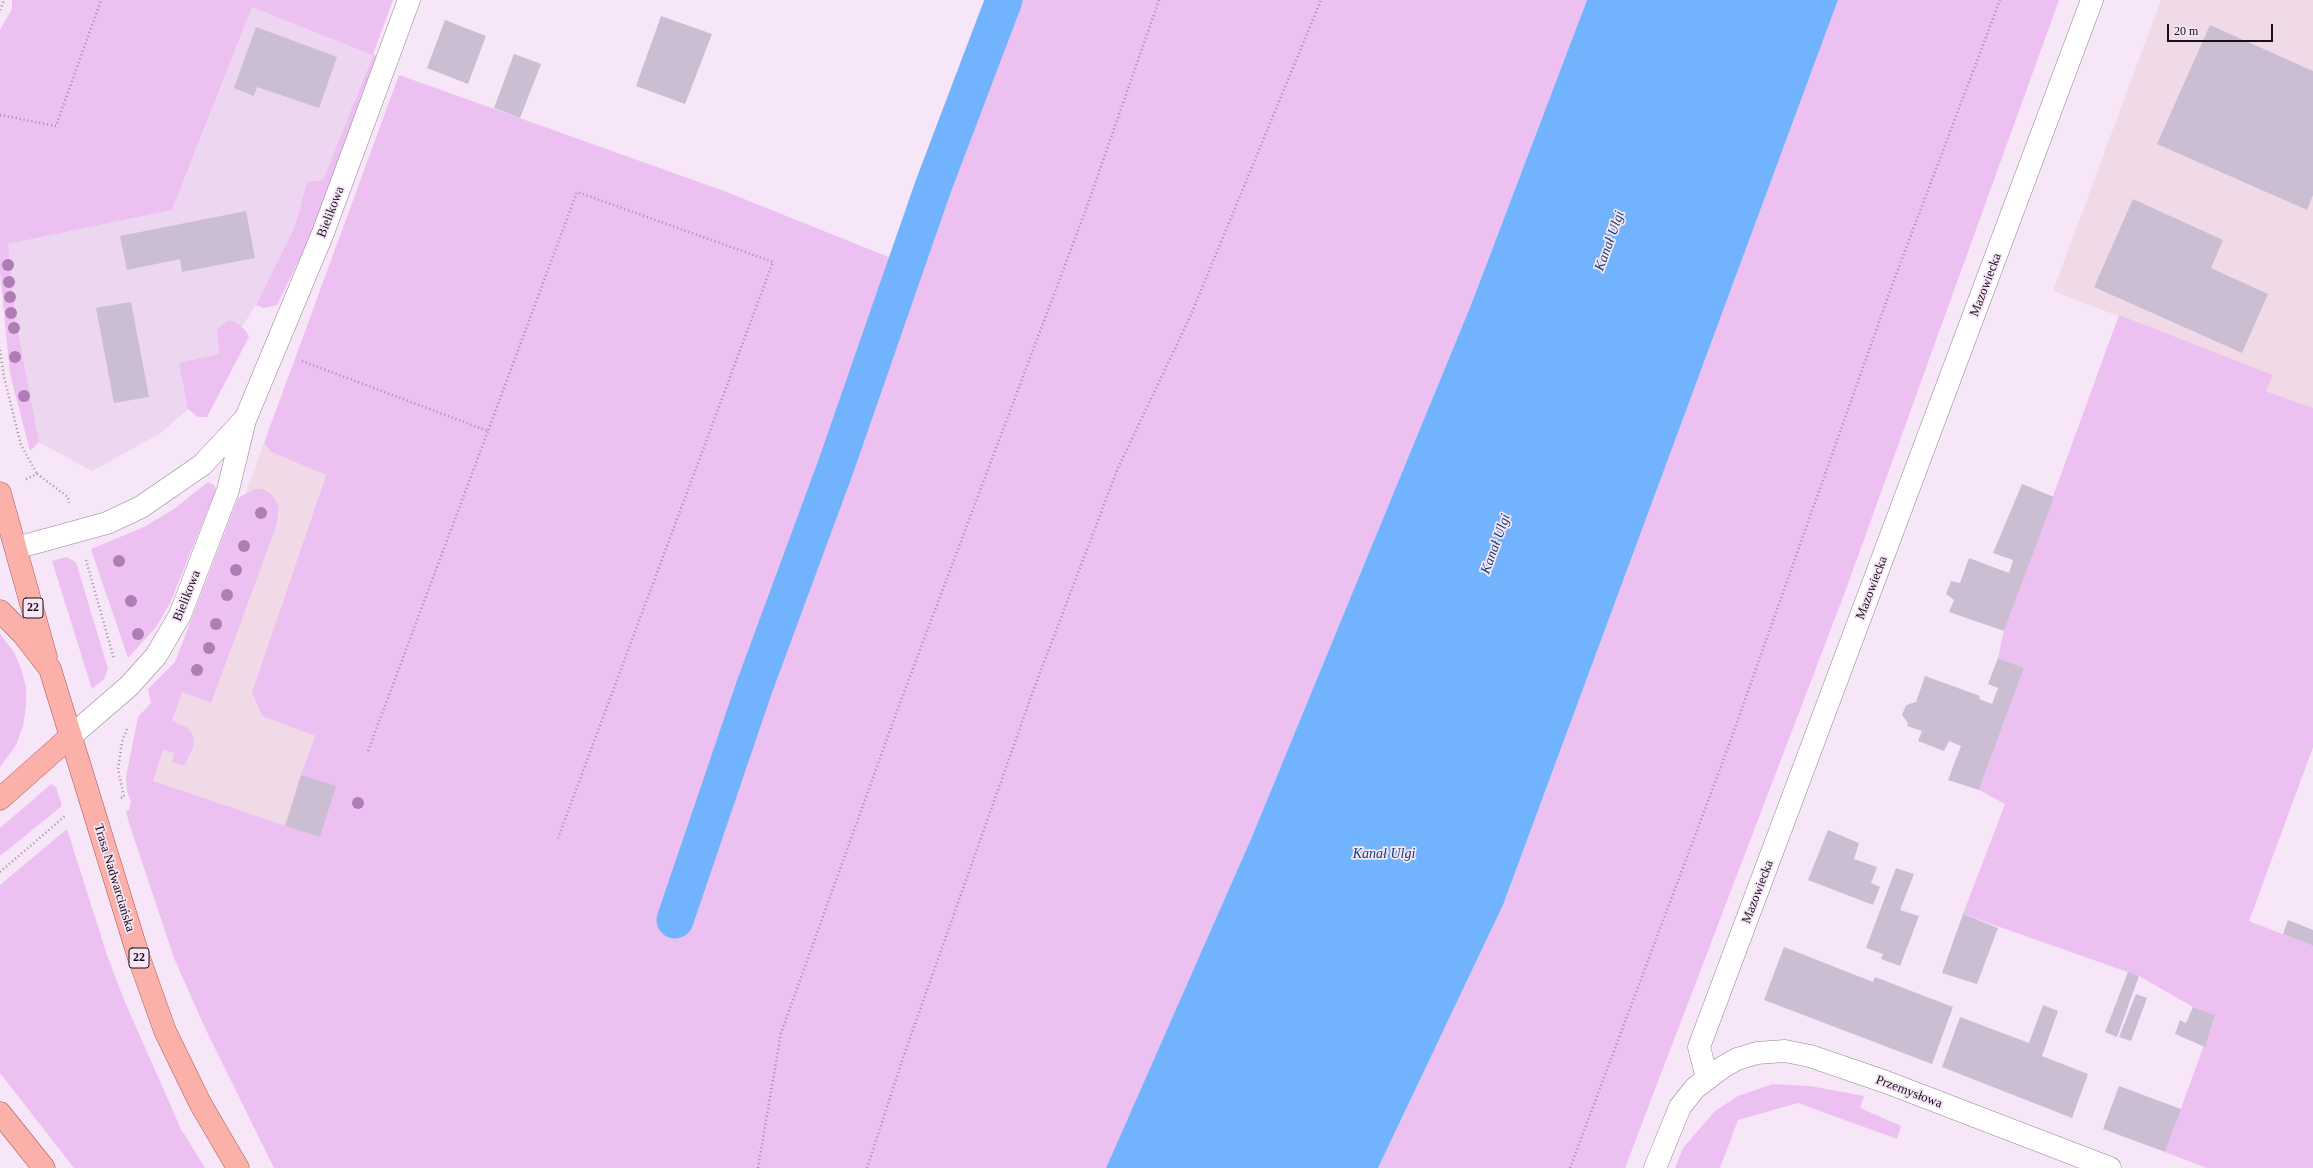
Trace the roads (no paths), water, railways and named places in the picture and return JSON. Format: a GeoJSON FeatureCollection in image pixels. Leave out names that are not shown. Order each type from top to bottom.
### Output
{"type":"FeatureCollection","features":[{"type":"Feature","properties":{"kind":"main road","name":"22"},"geometry":{"type":"LineString","coordinates":[[0,493],[8,550],[50,669],[71,736]]}},
{"type":"Feature","properties":{"kind":"main road","name":"22"},"geometry":{"type":"LineString","coordinates":[[0,611],[23,634],[50,669]]}},
{"type":"Feature","properties":{"kind":"main road"},"geometry":{"type":"LineString","coordinates":[[0,799],[71,736]]}},
{"type":"Feature","properties":{"kind":"main road","name":"Trasa Nadwarciańska"},"geometry":{"type":"LineString","coordinates":[[71,736],[139,958],[165,1030],[200,1103],[238,1168]]}},
{"type":"Feature","properties":{"kind":"main road"},"geometry":{"type":"LineString","coordinates":[[0,1113],[44,1168]]}},
{"type":"Feature","properties":{"kind":"street","name":"Bielikowa"},"geometry":{"type":"LineString","coordinates":[[71,736],[129,686],[156,656],[170,636],[180,615],[228,490],[245,420],[323,233],[409,0]]}},
{"type":"Feature","properties":{"kind":"street","name":"Mazowiecka"},"geometry":{"type":"LineString","coordinates":[[1707,1078],[1699,1047],[2092,0]]}},
{"type":"Feature","properties":{"kind":"street","name":"Bielikowa"},"geometry":{"type":"LineString","coordinates":[[8,550],[107,523],[141,507],[185,478],[210,459],[245,420]]}},
{"type":"Feature","properties":{"kind":"street","name":"Przemysłowa"},"geometry":{"type":"LineString","coordinates":[[1707,1078],[1722,1067],[1747,1056],[1772,1051],[1799,1053],[1886,1082],[2110,1168]]}},
{"type":"Feature","properties":{"kind":"street"},"geometry":{"type":"LineString","coordinates":[[1655,1168],[1684,1100],[1707,1078]]}},
{"type":"Feature","properties":{"kind":"water","name":"Kanał Ulgi"},"geometry":{"type":"Polygon","coordinates":[[[1587,0],[1838,0],[1503,905],[1378,1168],[1106,1168],[1251,839],[1471,305],[1587,0]]]}},
{"type":"Feature","properties":{"kind":"waterway"},"geometry":{"type":"LineString","coordinates":[[675,920],[754,688],[836,466],[933,187],[1004,0]]}}]}
